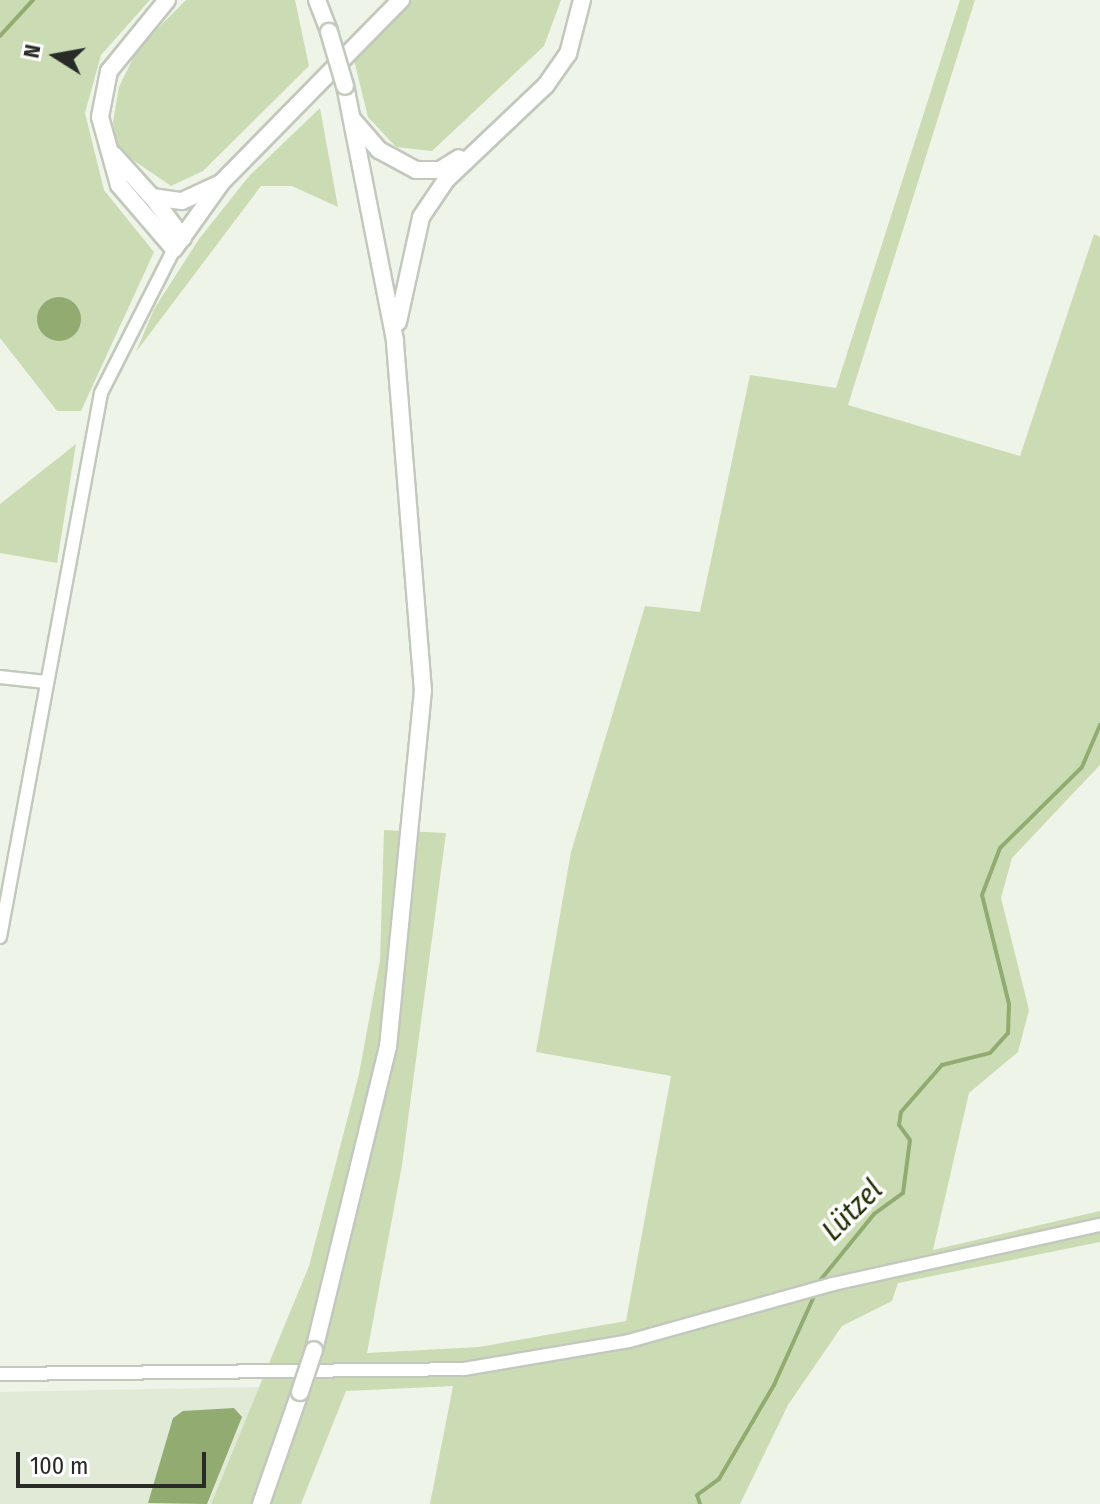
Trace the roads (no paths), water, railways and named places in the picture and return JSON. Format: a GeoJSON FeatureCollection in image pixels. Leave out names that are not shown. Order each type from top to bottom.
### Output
{"type":"FeatureCollection","features":[{"type":"Feature","properties":{"kind":"main road"},"geometry":{"type":"LineString","coordinates":[[167,0],[109,71],[100,117],[119,185],[179,244]]}},
{"type":"Feature","properties":{"kind":"main road"},"geometry":{"type":"LineString","coordinates":[[177,0],[127,54],[106,116],[118,164],[152,197],[179,244]]}},
{"type":"Feature","properties":{"kind":"main road"},"geometry":{"type":"LineString","coordinates":[[261,1504],[314,1350],[388,1047],[409,875],[423,691],[395,340],[345,86],[317,0]]}},
{"type":"Feature","properties":{"kind":"main road"},"geometry":{"type":"LineString","coordinates":[[179,244],[221,183],[401,0]]}},
{"type":"Feature","properties":{"kind":"main road"},"geometry":{"type":"LineString","coordinates":[[352,119],[397,163],[440,170],[506,116],[560,54],[573,0]]}},
{"type":"Feature","properties":{"kind":"main road"},"geometry":{"type":"LineString","coordinates":[[395,340],[421,217],[446,180],[546,85],[568,54],[582,0]]}},
{"type":"Feature","properties":{"kind":"main road"},"geometry":{"type":"LineString","coordinates":[[152,197],[182,201],[221,183]]}},
{"type":"Feature","properties":{"kind":"street"},"geometry":{"type":"LineString","coordinates":[[0,937],[93,428],[119,347],[179,244]]}},
{"type":"Feature","properties":{"kind":"street"},"geometry":{"type":"LineString","coordinates":[[0,677],[46,682]]}},
{"type":"Feature","properties":{"kind":"street"},"geometry":{"type":"LineString","coordinates":[[0,1374],[464,1369],[629,1341],[833,1284],[1100,1225]]}},
{"type":"Feature","properties":{"kind":"waterway"},"geometry":{"type":"LineString","coordinates":[[0,36],[33,0]]}},
{"type":"Feature","properties":{"kind":"waterway","name":"Lützel"},"geometry":{"type":"LineString","coordinates":[[818,1283],[874,1214],[903,1193],[910,1140],[899,1125],[901,1112],[942,1065],[990,1053],[1008,1033],[1009,1004],[982,895],[1000,848],[1082,767],[1100,725]]}},
{"type":"Feature","properties":{"kind":"waterway","name":"Lützel"},"geometry":{"type":"LineString","coordinates":[[700,1504],[697,1495],[719,1479],[774,1385],[816,1292]]}}]}
